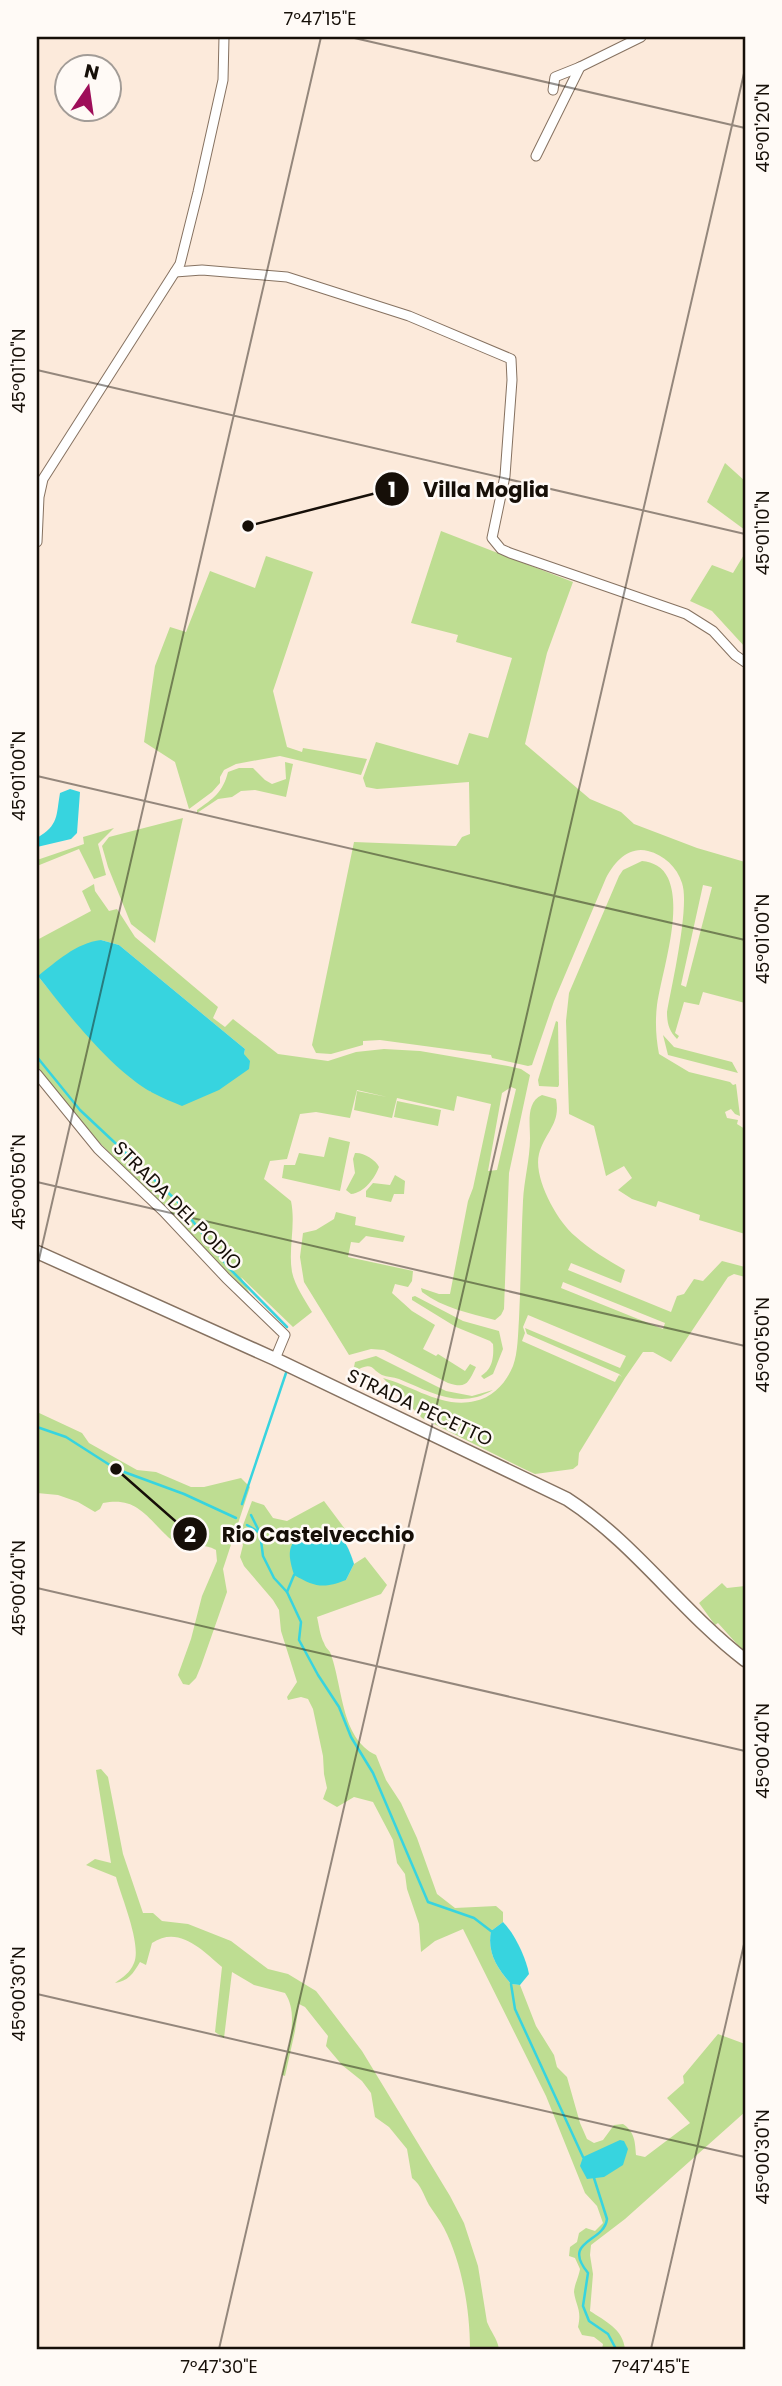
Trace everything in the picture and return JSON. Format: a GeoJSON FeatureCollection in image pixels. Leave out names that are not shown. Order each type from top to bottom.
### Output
{"type":"FeatureCollection","features":[{"type":"Feature","properties":{"kind":"main road","name":"STRADA PECETTO"},"geometry":{"type":"LineString","coordinates":[[37,1252],[275,1359],[577,1505],[610,1530],[704,1626],[745,1660]]}},
{"type":"Feature","properties":{"kind":"street"},"geometry":{"type":"LineString","coordinates":[[37,542],[38,497],[43,479],[176,272],[198,192],[223,80],[224,37]]}},
{"type":"Feature","properties":{"kind":"street"},"geometry":{"type":"LineString","coordinates":[[553,90],[555,76],[580,67],[641,37]]}},
{"type":"Feature","properties":{"kind":"street"},"geometry":{"type":"LineString","coordinates":[[536,156],[580,67]]}},
{"type":"Feature","properties":{"kind":"street"},"geometry":{"type":"LineString","coordinates":[[176,272],[202,270],[287,276],[409,316],[511,359],[505,476],[492,538],[496,544],[510,553],[686,614],[713,631],[745,662]]}},
{"type":"Feature","properties":{"kind":"street","name":"STRADA DEL PODIO"},"geometry":{"type":"LineString","coordinates":[[37,1074],[98,1149],[285,1335],[275,1359]]}},
{"type":"Feature","properties":{"kind":"green space"},"geometry":{"type":"Polygon","coordinates":[[[725,463],[745,481],[745,530],[707,502],[725,463]]]}},
{"type":"Feature","properties":{"kind":"green space"},"geometry":{"type":"Polygon","coordinates":[[[441,531],[573,582],[547,653],[525,744],[590,799],[621,812],[634,824],[697,848],[745,862],[745,1003],[703,992],[699,1005],[684,1002],[675,1033],[679,1036],[677,1039],[672,1033],[667,1012],[682,927],[684,894],[682,883],[673,867],[654,853],[641,850],[622,857],[606,878],[554,1001],[532,1065],[492,1058],[491,1055],[380,1040],[363,1041],[363,1045],[331,1054],[316,1053],[312,1045],[354,842],[456,846],[462,837],[470,834],[469,782],[377,789],[366,787],[363,778],[376,742],[458,765],[469,733],[488,738],[512,658],[456,642],[458,635],[411,623],[441,531]],[[703,885],[681,985],[686,987],[712,887],[703,885]]]}},
{"type":"Feature","properties":{"kind":"green space"},"geometry":{"type":"Polygon","coordinates":[[[745,553],[745,647],[712,611],[690,601],[712,565],[733,573],[745,553]]]}},
{"type":"Feature","properties":{"kind":"green space"},"geometry":{"type":"Polygon","coordinates":[[[266,556],[313,572],[273,691],[287,747],[302,752],[303,748],[367,759],[361,775],[280,756],[236,764],[224,770],[220,783],[212,792],[189,809],[175,762],[144,742],[155,666],[170,627],[186,632],[210,571],[255,588],[266,556]]]}},
{"type":"Feature","properties":{"kind":"green space"},"geometry":{"type":"Polygon","coordinates":[[[285,762],[293,764],[286,797],[255,790],[241,791],[232,797],[218,799],[197,813],[197,810],[220,790],[228,772],[239,768],[253,768],[272,784],[286,779],[285,762]]]}},
{"type":"Feature","properties":{"kind":"green space"},"geometry":{"type":"Polygon","coordinates":[[[183,818],[155,943],[131,924],[102,846],[109,837],[183,818]]]}},
{"type":"Feature","properties":{"kind":"green space"},"geometry":{"type":"Polygon","coordinates":[[[114,828],[98,844],[106,875],[94,879],[79,849],[37,866],[37,860],[84,844],[83,837],[114,828]]]}},
{"type":"Feature","properties":{"kind":"green space"},"geometry":{"type":"Polygon","coordinates":[[[642,861],[654,864],[663,871],[672,892],[670,941],[656,1011],[659,1054],[689,1072],[736,1084],[740,1116],[731,1109],[725,1112],[727,1118],[738,1120],[737,1124],[745,1129],[745,1234],[699,1220],[700,1215],[658,1201],[656,1207],[632,1199],[618,1190],[632,1178],[624,1166],[606,1176],[594,1126],[569,1114],[566,1021],[569,993],[619,876],[623,870],[642,861]]]}},
{"type":"Feature","properties":{"kind":"green space"},"geometry":{"type":"Polygon","coordinates":[[[94,884],[95,891],[109,911],[117,909],[135,937],[218,1007],[213,1018],[225,1027],[233,1019],[278,1054],[328,1061],[356,1052],[384,1049],[420,1051],[508,1066],[521,1069],[530,1075],[509,1173],[504,1309],[501,1315],[495,1320],[457,1309],[430,1298],[421,1288],[439,1294],[450,1294],[491,1104],[457,1096],[454,1111],[397,1098],[392,1118],[354,1110],[357,1091],[387,1097],[357,1090],[350,1118],[316,1112],[300,1114],[287,1159],[270,1161],[264,1179],[291,1201],[292,1272],[312,1312],[293,1327],[241,1277],[251,1296],[99,1142],[37,1069],[37,940],[91,911],[82,891],[94,884]],[[101,940],[38,976],[91,1037],[151,1092],[244,1054],[245,1049],[119,945],[101,940]],[[511,1087],[502,1093],[488,1171],[497,1170],[516,1089],[511,1087]]]}},
{"type":"Feature","properties":{"kind":"green space"},"geometry":{"type":"Polygon","coordinates":[[[556,1021],[559,1085],[539,1086],[538,1080],[556,1021]]]}},
{"type":"Feature","properties":{"kind":"green space"},"geometry":{"type":"Polygon","coordinates":[[[663,1035],[674,1047],[732,1062],[738,1073],[668,1055],[663,1035]]]}},
{"type":"Feature","properties":{"kind":"green space"},"geometry":{"type":"Polygon","coordinates":[[[542,1095],[556,1099],[556,1115],[539,1154],[538,1164],[543,1187],[554,1210],[575,1236],[625,1270],[621,1283],[571,1263],[568,1270],[671,1312],[677,1296],[684,1294],[694,1279],[703,1281],[722,1261],[745,1267],[745,1277],[734,1274],[728,1277],[671,1362],[653,1352],[643,1352],[579,1453],[578,1465],[573,1469],[535,1474],[422,1418],[383,1378],[428,1396],[463,1403],[482,1399],[493,1393],[510,1372],[515,1361],[517,1343],[530,1113],[537,1098],[542,1095]],[[563,1282],[561,1288],[663,1329],[665,1323],[563,1282]],[[528,1315],[523,1327],[525,1333],[522,1341],[615,1382],[619,1375],[622,1377],[619,1374],[527,1334],[525,1328],[620,1368],[626,1356],[528,1315]]]}},
{"type":"Feature","properties":{"kind":"green space"},"geometry":{"type":"Polygon","coordinates":[[[397,1101],[441,1110],[438,1126],[394,1117],[397,1101]]]}},
{"type":"Feature","properties":{"kind":"green space"},"geometry":{"type":"Polygon","coordinates":[[[329,1137],[350,1142],[340,1191],[282,1178],[284,1165],[295,1165],[299,1153],[324,1157],[329,1137]]]}},
{"type":"Feature","properties":{"kind":"green space"},"geometry":{"type":"Polygon","coordinates":[[[355,1153],[369,1157],[379,1167],[368,1184],[351,1194],[346,1190],[355,1173],[355,1153]]]}},
{"type":"Feature","properties":{"kind":"green space"},"geometry":{"type":"Polygon","coordinates":[[[395,1175],[405,1181],[404,1194],[394,1194],[391,1202],[366,1197],[366,1191],[373,1183],[390,1185],[395,1175]]]}},
{"type":"Feature","properties":{"kind":"green space"},"geometry":{"type":"Polygon","coordinates":[[[336,1212],[356,1217],[355,1225],[405,1236],[403,1242],[366,1236],[359,1243],[351,1242],[348,1257],[413,1271],[408,1287],[395,1284],[392,1293],[412,1311],[435,1325],[423,1349],[436,1356],[438,1354],[465,1371],[470,1364],[476,1367],[466,1383],[448,1383],[384,1350],[371,1349],[349,1355],[304,1282],[300,1257],[303,1233],[316,1230],[334,1219],[336,1212]]]}},
{"type":"Feature","properties":{"kind":"green space"},"geometry":{"type":"Polygon","coordinates":[[[415,1296],[463,1321],[499,1331],[503,1349],[493,1374],[484,1379],[481,1376],[492,1362],[493,1344],[490,1341],[456,1327],[412,1300],[415,1296]]]}},
{"type":"Feature","properties":{"kind":"green space"},"geometry":{"type":"Polygon","coordinates":[[[376,1356],[446,1391],[472,1396],[493,1390],[481,1396],[457,1399],[382,1375],[370,1367],[354,1367],[355,1362],[376,1356]]]}},
{"type":"Feature","properties":{"kind":"green space"},"geometry":{"type":"Polygon","coordinates":[[[37,1412],[82,1433],[89,1443],[137,1470],[156,1472],[191,1487],[204,1487],[241,1478],[250,1487],[223,1569],[227,1592],[201,1666],[196,1678],[189,1685],[183,1684],[178,1675],[202,1596],[217,1561],[216,1550],[175,1542],[141,1511],[128,1504],[103,1503],[95,1512],[58,1495],[37,1493],[37,1412]]]}},
{"type":"Feature","properties":{"kind":"green space"},"geometry":{"type":"Polygon","coordinates":[[[252,1501],[264,1505],[273,1518],[287,1521],[324,1501],[345,1529],[339,1534],[328,1529],[346,1580],[354,1564],[365,1557],[387,1585],[381,1594],[317,1617],[325,1646],[334,1665],[349,1724],[364,1747],[376,1755],[386,1780],[401,1803],[437,1894],[455,1908],[496,1906],[503,1912],[503,1922],[491,1931],[490,1946],[494,1960],[511,1984],[520,1985],[536,2026],[554,2055],[557,2067],[567,2077],[587,2139],[594,2143],[603,2140],[614,2125],[623,2124],[632,2134],[636,2155],[645,2157],[690,2123],[667,2098],[684,2083],[683,2076],[718,2034],[745,2044],[745,2112],[625,2219],[591,2245],[593,2274],[590,2311],[617,2331],[625,2349],[602,2349],[603,2344],[594,2337],[582,2335],[578,2327],[579,2312],[574,2292],[580,2269],[575,2258],[569,2256],[570,2247],[577,2242],[579,2233],[586,2228],[595,2231],[603,2223],[597,2206],[585,2193],[546,2096],[463,1929],[435,1941],[421,1952],[419,1924],[407,1889],[405,1874],[397,1863],[393,1840],[373,1802],[354,1797],[337,1807],[323,1799],[327,1788],[313,1709],[308,1699],[301,1697],[288,1700],[287,1697],[297,1682],[281,1631],[279,1610],[244,1566],[240,1557],[243,1545],[239,1536],[252,1501]]]}},
{"type":"Feature","properties":{"kind":"green space"},"geometry":{"type":"Polygon","coordinates":[[[722,1583],[727,1588],[745,1586],[745,1653],[718,1623],[715,1625],[699,1603],[722,1583]]]}},
{"type":"Feature","properties":{"kind":"green space"},"geometry":{"type":"Polygon","coordinates":[[[101,1769],[108,1777],[123,1854],[143,1913],[153,1913],[162,1921],[188,1924],[231,1941],[268,1969],[288,1974],[316,1991],[362,2051],[464,2223],[478,2266],[487,2322],[499,2349],[470,2349],[467,2303],[456,2256],[442,2225],[412,2178],[407,2149],[389,2127],[375,2117],[371,2093],[326,2046],[328,2036],[305,2007],[299,2004],[285,2076],[282,2075],[292,2012],[285,1993],[254,1985],[232,1972],[224,2038],[215,2032],[222,1967],[190,1942],[172,1937],[152,1943],[146,1965],[140,1962],[130,1976],[115,1983],[132,1966],[136,1955],[130,1920],[116,1877],[86,1865],[95,1859],[111,1863],[96,1770],[101,1769]]]}},
{"type":"Feature","properties":{"kind":"water"},"geometry":{"type":"Polygon","coordinates":[[[70,789],[80,792],[77,833],[71,839],[37,847],[37,838],[53,824],[60,793],[70,789]]]}},
{"type":"Feature","properties":{"kind":"water"},"geometry":{"type":"Polygon","coordinates":[[[101,940],[119,945],[245,1049],[244,1054],[250,1061],[249,1069],[219,1090],[182,1106],[153,1093],[122,1070],[91,1040],[38,976],[75,949],[101,940]]]}},
{"type":"Feature","properties":{"kind":"water"},"geometry":{"type":"Polygon","coordinates":[[[307,1529],[333,1532],[343,1540],[354,1564],[346,1580],[331,1585],[319,1585],[294,1575],[290,1549],[307,1529]]]}},
{"type":"Feature","properties":{"kind":"water"},"geometry":{"type":"Polygon","coordinates":[[[503,1922],[516,1940],[528,1968],[529,1974],[520,1985],[511,1984],[497,1966],[490,1946],[491,1931],[503,1922]]]}},
{"type":"Feature","properties":{"kind":"water"},"geometry":{"type":"Polygon","coordinates":[[[620,2140],[624,2141],[628,2149],[623,2165],[604,2177],[587,2179],[580,2166],[583,2157],[620,2140]]]}},
{"type":"Feature","properties":{"kind":"waterway"},"geometry":{"type":"LineString","coordinates":[[37,1057],[80,1110],[178,1202],[229,1268],[287,1327]]}},
{"type":"Feature","properties":{"kind":"waterway"},"geometry":{"type":"LineString","coordinates":[[242,1504],[286,1373]]}},
{"type":"Feature","properties":{"kind":"waterway"},"geometry":{"type":"LineString","coordinates":[[37,1427],[66,1437],[116,1469],[184,1494],[236,1518]]}},
{"type":"Feature","properties":{"kind":"waterway"},"geometry":{"type":"LineString","coordinates":[[251,1515],[260,1533]]}},
{"type":"Feature","properties":{"kind":"waterway"},"geometry":{"type":"LineString","coordinates":[[247,1525],[260,1533],[263,1556],[274,1578],[287,1592],[301,1622],[299,1640],[339,1707],[351,1737],[373,1773],[428,1902],[474,1918],[491,1931]]}},
{"type":"Feature","properties":{"kind":"waterway"},"geometry":{"type":"LineString","coordinates":[[287,1592],[294,1575]]}},
{"type":"Feature","properties":{"kind":"waterway"},"geometry":{"type":"LineString","coordinates":[[511,1984],[515,2009],[583,2157]]}},
{"type":"Feature","properties":{"kind":"waterway"},"geometry":{"type":"LineString","coordinates":[[594,2178],[607,2219],[604,2227],[581,2248],[579,2254],[588,2273],[583,2306],[589,2321],[608,2334],[616,2349]]}},
{"type":"Feature","properties":{"kind":"place","name":"Villa Moglia"},"geometry":{"type":"Point","coordinates":[248,526]}},
{"type":"Feature","properties":{"kind":"place","name":"Rio Castelvecchio"},"geometry":{"type":"Point","coordinates":[116,1469]}}]}
